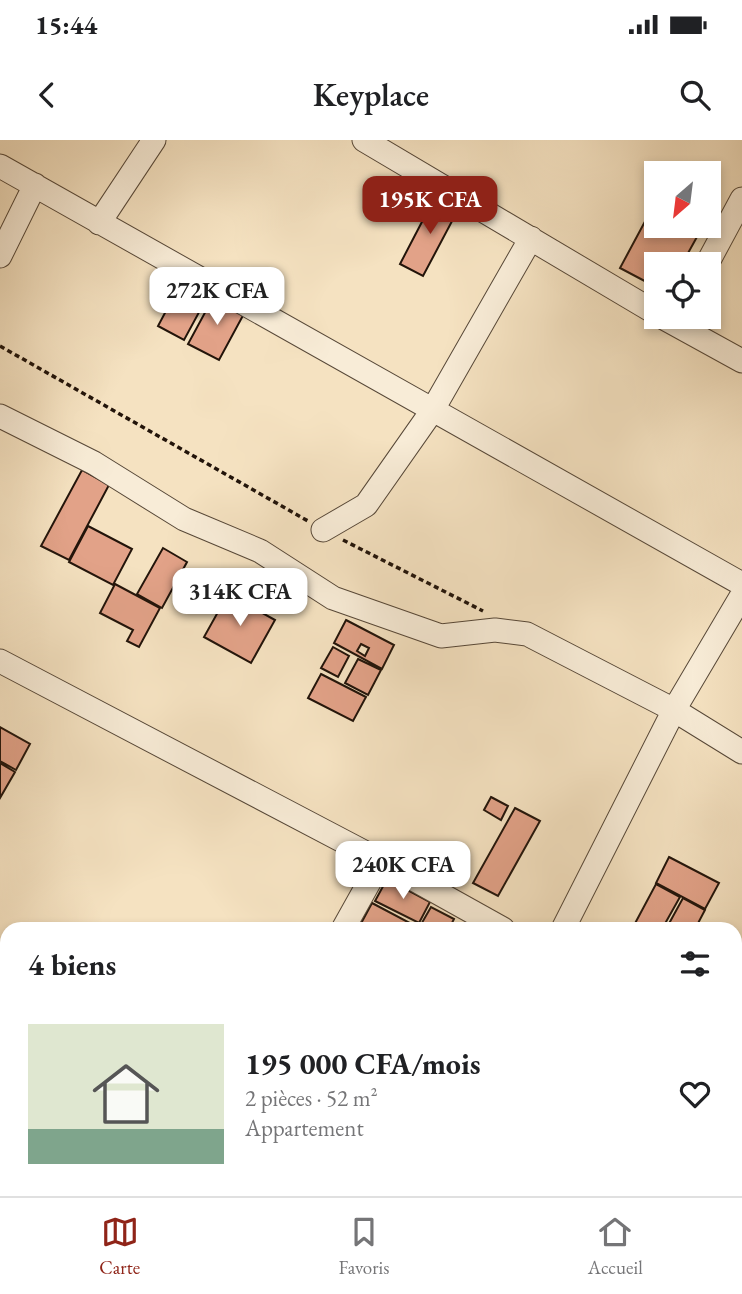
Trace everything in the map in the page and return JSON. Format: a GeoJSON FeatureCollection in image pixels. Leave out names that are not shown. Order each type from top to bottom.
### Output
{"type":"FeatureCollection","features":[{"type":"Feature","properties":{"kind":"street"},"geometry":{"type":"LineString","coordinates":[[99,223],[154,140]]}},
{"type":"Feature","properties":{"kind":"street"},"geometry":{"type":"LineString","coordinates":[[378,143],[644,304]]}},
{"type":"Feature","properties":{"kind":"street"},"geometry":{"type":"LineString","coordinates":[[0,166],[742,584]]}},
{"type":"Feature","properties":{"kind":"street"},"geometry":{"type":"LineString","coordinates":[[0,256],[35,185]]}},
{"type":"Feature","properties":{"kind":"street"},"geometry":{"type":"LineString","coordinates":[[713,252],[742,199]]}},
{"type":"Feature","properties":{"kind":"street"},"geometry":{"type":"LineString","coordinates":[[323,530],[366,505],[432,411],[531,238]]}},
{"type":"Feature","properties":{"kind":"street"},"geometry":{"type":"LineString","coordinates":[[686,329],[742,362]]}},
{"type":"Feature","properties":{"kind":"street"},"geometry":{"type":"LineString","coordinates":[[0,416],[94,463],[184,519],[260,551],[333,598],[441,636],[495,630],[527,634],[674,710],[742,752]]}},
{"type":"Feature","properties":{"kind":"street"},"geometry":{"type":"LineString","coordinates":[[567,922],[674,710],[742,595]]}},
{"type":"Feature","properties":{"kind":"street"},"geometry":{"type":"LineString","coordinates":[[0,661],[381,861],[490,922]]}},
{"type":"Feature","properties":{"kind":"street"},"geometry":{"type":"LineString","coordinates":[[347,922],[381,861]]}},
{"type":"Feature","properties":{"kind":"path"},"geometry":{"type":"LineString","coordinates":[[0,346],[323,530],[491,615]]}},
{"type":"Feature","properties":{"kind":"building"},"geometry":{"type":"Polygon","coordinates":[[[436,195],[459,208],[423,276],[400,264],[436,195]]]}},
{"type":"Feature","properties":{"kind":"building"},"geometry":{"type":"Polygon","coordinates":[[[644,223],[644,238],[696,238],[689,252],[644,252],[644,281],[620,268],[644,223]]]}},
{"type":"Feature","properties":{"kind":"building"},"geometry":{"type":"Polygon","coordinates":[[[184,277],[210,292],[184,340],[158,326],[184,277]]]}},
{"type":"Feature","properties":{"kind":"building"},"geometry":{"type":"Polygon","coordinates":[[[215,294],[246,310],[219,360],[188,344],[215,294]]]}},
{"type":"Feature","properties":{"kind":"building"},"geometry":{"type":"Polygon","coordinates":[[[82,470],[109,485],[69,560],[41,546],[82,470]]]}},
{"type":"Feature","properties":{"kind":"building"},"geometry":{"type":"Polygon","coordinates":[[[88,526],[132,549],[113,585],[69,562],[88,526]]]}},
{"type":"Feature","properties":{"kind":"building"},"geometry":{"type":"Polygon","coordinates":[[[163,548],[187,562],[162,608],[137,594],[163,548]]]}},
{"type":"Feature","properties":{"kind":"building"},"geometry":{"type":"Polygon","coordinates":[[[115,584],[160,608],[139,647],[127,641],[133,630],[100,613],[115,584]]]}},
{"type":"Feature","properties":{"kind":"building"},"geometry":{"type":"Polygon","coordinates":[[[228,594],[275,620],[251,663],[204,637],[228,594]]]}},
{"type":"Feature","properties":{"kind":"building"},"geometry":{"type":"Polygon","coordinates":[[[346,620],[394,645],[382,669],[334,643],[346,620]],[[361,644],[357,651],[365,656],[369,648],[361,644]]]}},
{"type":"Feature","properties":{"kind":"building"},"geometry":{"type":"Polygon","coordinates":[[[333,647],[349,656],[338,677],[321,668],[333,647]]]}},
{"type":"Feature","properties":{"kind":"building"},"geometry":{"type":"Polygon","coordinates":[[[358,659],[381,670],[368,695],[345,683],[358,659]]]}},
{"type":"Feature","properties":{"kind":"building"},"geometry":{"type":"Polygon","coordinates":[[[321,674],[366,697],[353,721],[308,698],[321,674]]]}},
{"type":"Feature","properties":{"kind":"building"},"geometry":{"type":"Polygon","coordinates":[[[0,727],[30,744],[16,770],[0,761],[0,727]]]}},
{"type":"Feature","properties":{"kind":"building"},"geometry":{"type":"Polygon","coordinates":[[[0,763],[15,772],[0,798],[0,763]]]}},
{"type":"Feature","properties":{"kind":"building"},"geometry":{"type":"Polygon","coordinates":[[[491,797],[508,806],[501,820],[484,810],[491,797]]]}},
{"type":"Feature","properties":{"kind":"building"},"geometry":{"type":"Polygon","coordinates":[[[515,808],[540,821],[498,896],[473,883],[515,808]]]}},
{"type":"Feature","properties":{"kind":"building"},"geometry":{"type":"Polygon","coordinates":[[[669,857],[719,883],[705,909],[656,883],[669,857]]]}},
{"type":"Feature","properties":{"kind":"building"},"geometry":{"type":"Polygon","coordinates":[[[387,879],[430,902],[420,922],[417,922],[375,901],[387,879]]]}},
{"type":"Feature","properties":{"kind":"building"},"geometry":{"type":"Polygon","coordinates":[[[656,884],[680,897],[666,922],[636,922],[656,884]]]}},
{"type":"Feature","properties":{"kind":"building"},"geometry":{"type":"Polygon","coordinates":[[[683,898],[705,910],[699,922],[670,922],[683,898]]]}},
{"type":"Feature","properties":{"kind":"building"},"geometry":{"type":"Polygon","coordinates":[[[372,903],[408,922],[362,922],[372,903]]]}},
{"type":"Feature","properties":{"kind":"building"},"geometry":{"type":"Polygon","coordinates":[[[431,907],[454,919],[452,922],[422,922],[431,907]]]}}]}
